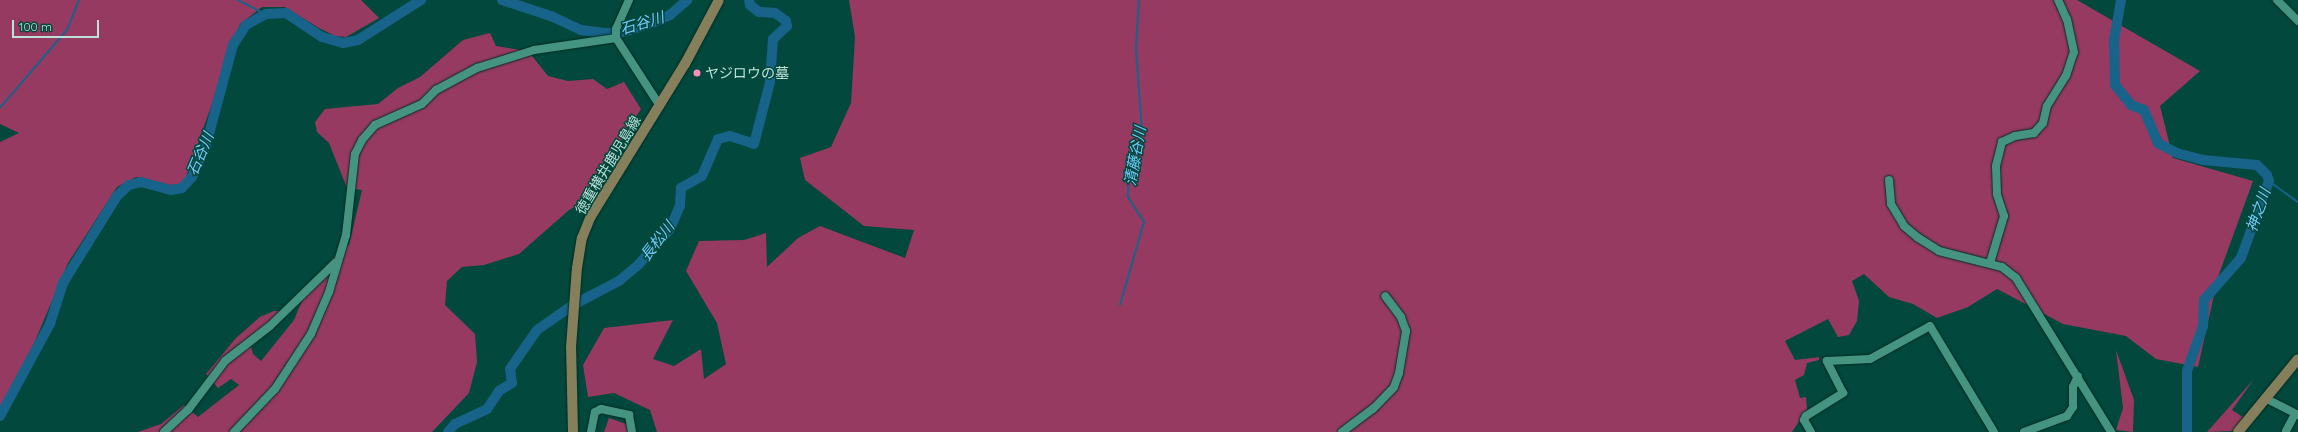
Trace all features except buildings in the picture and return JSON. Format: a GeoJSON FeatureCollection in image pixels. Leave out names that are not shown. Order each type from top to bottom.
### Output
{"type":"FeatureCollection","features":[{"type":"Feature","properties":{"kind":"main road","name":"徳重横井鹿児島線"},"geometry":{"type":"LineString","coordinates":[[573,432],[570,383],[574,295],[580,250],[591,216],[660,106],[720,0]]}},
{"type":"Feature","properties":{"kind":"main road"},"geometry":{"type":"LineString","coordinates":[[2238,432],[2298,358]]}},
{"type":"Feature","properties":{"kind":"street"},"geometry":{"type":"LineString","coordinates":[[629,0],[616,29],[616,38],[660,106]]}},
{"type":"Feature","properties":{"kind":"street"},"geometry":{"type":"LineString","coordinates":[[1990,263],[2004,216],[1997,194],[1996,166],[2002,142],[2015,136],[2034,133],[2043,123],[2047,106],[2066,76],[2074,52],[2068,20],[2058,0]]}},
{"type":"Feature","properties":{"kind":"street"},"geometry":{"type":"LineString","coordinates":[[2277,0],[2298,21]]}},
{"type":"Feature","properties":{"kind":"street"},"geometry":{"type":"LineString","coordinates":[[234,432],[275,389],[311,334],[329,292],[349,216],[355,154],[362,140],[375,125],[422,104],[436,90],[477,68],[534,50],[616,38]]}},
{"type":"Feature","properties":{"kind":"street"},"geometry":{"type":"LineString","coordinates":[[1889,180],[1891,204],[1904,226],[1939,251],[2002,267],[2016,278],[2078,376],[2111,432]]}},
{"type":"Feature","properties":{"kind":"street"},"geometry":{"type":"LineString","coordinates":[[164,432],[188,410],[225,361],[270,326],[336,262]]}},
{"type":"Feature","properties":{"kind":"street"},"geometry":{"type":"LineString","coordinates":[[1342,432],[1389,392],[1399,373],[1406,331],[1401,317],[1385,296]]}},
{"type":"Feature","properties":{"kind":"street"},"geometry":{"type":"LineString","coordinates":[[1811,432],[1804,420],[1806,416],[1843,393],[1827,361],[1870,359],[1930,326],[1994,432]]}},
{"type":"Feature","properties":{"kind":"street"},"geometry":{"type":"LineString","coordinates":[[2024,432],[2067,416],[2073,406],[2073,387],[2078,376]]}},
{"type":"Feature","properties":{"kind":"street"},"geometry":{"type":"LineString","coordinates":[[2265,398],[2297,415],[2286,431]]}},
{"type":"Feature","properties":{"kind":"street"},"geometry":{"type":"LineString","coordinates":[[591,432],[595,412],[601,409],[628,415],[632,432]]}},
{"type":"Feature","properties":{"kind":"shaded area"},"geometry":{"type":"Polygon","coordinates":[[[0,0],[361,0],[379,18],[346,37],[335,36],[285,7],[262,7],[240,24],[226,55],[213,101],[186,177],[180,184],[169,185],[136,177],[117,187],[68,263],[27,360],[0,408],[0,142],[19,133],[0,124],[0,0]]]}},
{"type":"Feature","properties":{"kind":"shaded area"},"geometry":{"type":"Polygon","coordinates":[[[849,0],[2077,0],[2200,71],[2160,106],[2173,158],[2253,181],[2218,277],[2198,367],[2156,359],[2126,336],[2063,324],[1997,289],[1968,307],[1937,318],[1913,304],[1889,297],[1864,274],[1852,281],[1859,301],[1857,321],[1849,335],[1838,337],[1828,319],[1785,341],[1795,360],[1819,357],[1819,360],[1807,363],[1804,375],[1795,380],[1800,398],[1806,397],[1807,409],[1792,432],[657,432],[650,410],[614,393],[588,397],[583,365],[604,328],[673,320],[653,359],[674,366],[701,349],[704,379],[726,364],[717,323],[686,271],[699,241],[744,240],[766,233],[767,267],[798,238],[820,226],[905,258],[914,230],[864,226],[805,180],[800,158],[831,147],[851,103],[855,37],[849,0]]]}},
{"type":"Feature","properties":{"kind":"shaded area"},"geometry":{"type":"Polygon","coordinates":[[[490,33],[496,46],[528,51],[548,76],[568,81],[593,79],[607,89],[624,82],[641,109],[580,204],[569,210],[519,254],[484,265],[462,267],[447,281],[445,305],[475,334],[477,362],[469,393],[432,432],[138,432],[161,424],[184,405],[198,417],[239,385],[231,379],[218,388],[206,374],[236,338],[260,317],[274,311],[292,311],[251,346],[253,354],[261,361],[294,320],[309,284],[344,246],[349,245],[362,190],[347,188],[329,143],[317,132],[315,122],[325,109],[378,104],[398,88],[420,77],[463,40],[490,33]]]}},
{"type":"Feature","properties":{"kind":"shaded area"},"geometry":{"type":"Polygon","coordinates":[[[2116,350],[2134,400],[2133,432],[2116,430],[2123,408],[2116,350]]]}},
{"type":"Feature","properties":{"kind":"shaded area"},"geometry":{"type":"Polygon","coordinates":[[[2254,379],[2232,410],[2243,417],[2233,431],[2207,432],[2254,379]]]}},
{"type":"Feature","properties":{"kind":"shaded area"},"geometry":{"type":"Polygon","coordinates":[[[609,418],[632,426],[631,432],[604,432],[609,418]]]}},
{"type":"Feature","properties":{"kind":"waterway"},"geometry":{"type":"LineString","coordinates":[[0,108],[67,30],[79,0]]}},
{"type":"Feature","properties":{"kind":"waterway"},"geometry":{"type":"LineString","coordinates":[[238,0],[266,14]]}},
{"type":"Feature","properties":{"kind":"waterway","name":"石谷川"},"geometry":{"type":"LineString","coordinates":[[0,416],[50,324],[63,283],[117,196],[129,185],[141,182],[171,190],[182,188],[192,177],[206,145],[233,45],[246,25],[266,14],[286,13],[322,37],[343,43],[358,40],[421,0]]}},
{"type":"Feature","properties":{"kind":"waterway","name":"石谷川"},"geometry":{"type":"LineString","coordinates":[[502,0],[551,16],[581,30],[607,33],[624,32],[652,23],[670,15],[687,0]]}},
{"type":"Feature","properties":{"kind":"waterway","name":"長松川"},"geometry":{"type":"LineString","coordinates":[[448,432],[455,424],[487,409],[499,391],[512,383],[510,369],[537,330],[573,305],[619,281],[639,264],[670,229],[680,206],[681,188],[702,176],[718,139],[730,136],[754,144],[770,82],[773,39],[787,26],[786,21],[775,13],[759,12],[750,5],[749,0]]}},
{"type":"Feature","properties":{"kind":"waterway","name":"清藤谷川"},"geometry":{"type":"LineString","coordinates":[[1120,305],[1144,222],[1128,197],[1129,168],[1142,132],[1136,49],[1139,0]]}},
{"type":"Feature","properties":{"kind":"waterway","name":"神之川"},"geometry":{"type":"LineString","coordinates":[[2121,0],[2114,40],[2115,85],[2131,105],[2144,110],[2158,143],[2177,153],[2203,160],[2257,165],[2267,175],[2269,181],[2241,258],[2204,300],[2203,326],[2187,371],[2187,432]]}},
{"type":"Feature","properties":{"kind":"waterway"},"geometry":{"type":"LineString","coordinates":[[2269,181],[2298,202]]}},
{"type":"Feature","properties":{"kind":"place","name":"ヤジロウの墓"},"geometry":{"type":"Point","coordinates":[697,73]}}]}
